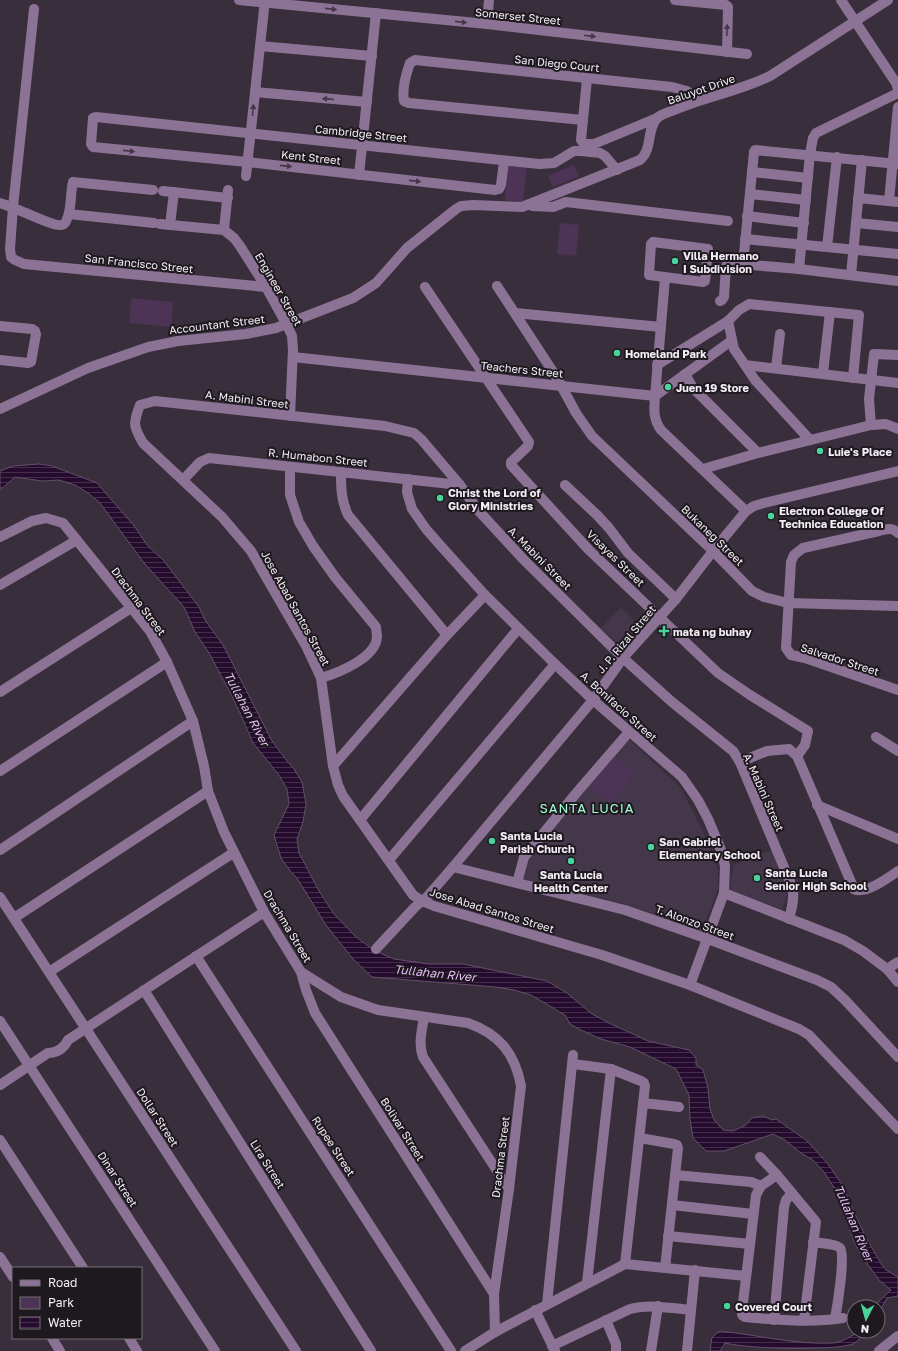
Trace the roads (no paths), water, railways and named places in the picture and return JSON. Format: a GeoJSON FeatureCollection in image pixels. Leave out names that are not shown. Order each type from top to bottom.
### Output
{"type":"FeatureCollection","features":[{"type":"Feature","properties":{"kind":"street","name":"Somerset Street"},"geometry":{"type":"LineString","coordinates":[[239,0],[265,1],[487,24],[747,54]]}},
{"type":"Feature","properties":{"kind":"street"},"geometry":{"type":"LineString","coordinates":[[487,24],[489,0]]}},
{"type":"Feature","properties":{"kind":"street"},"geometry":{"type":"LineString","coordinates":[[675,0],[726,5],[728,7],[727,52]]}},
{"type":"Feature","properties":{"kind":"street"},"geometry":{"type":"LineString","coordinates":[[842,0],[896,83],[898,89]]}},
{"type":"Feature","properties":{"kind":"street","name":"Baluyot Drive"},"geometry":{"type":"LineString","coordinates":[[528,206],[640,160],[647,152],[652,125],[657,118],[770,76],[888,0]]}},
{"type":"Feature","properties":{"kind":"street"},"geometry":{"type":"LineString","coordinates":[[246,176],[265,1]]}},
{"type":"Feature","properties":{"kind":"street"},"geometry":{"type":"LineString","coordinates":[[13,207],[34,9]]}},
{"type":"Feature","properties":{"kind":"street"},"geometry":{"type":"LineString","coordinates":[[359,174],[376,13]]}},
{"type":"Feature","properties":{"kind":"street"},"geometry":{"type":"LineString","coordinates":[[260,46],[372,56]]}},
{"type":"Feature","properties":{"kind":"street","name":"San Diego Court"},"geometry":{"type":"LineString","coordinates":[[583,120],[409,103],[404,101],[403,96],[407,70],[410,63],[415,60],[681,89],[687,91],[697,102]]}},
{"type":"Feature","properties":{"kind":"street"},"geometry":{"type":"LineString","coordinates":[[587,79],[581,140],[584,144],[594,144],[657,118]]}},
{"type":"Feature","properties":{"kind":"street"},"geometry":{"type":"LineString","coordinates":[[255,92],[367,102]]}},
{"type":"Feature","properties":{"kind":"street"},"geometry":{"type":"LineString","coordinates":[[799,269],[810,154],[813,138],[816,133],[898,93]]}},
{"type":"Feature","properties":{"kind":"street"},"geometry":{"type":"LineString","coordinates":[[858,198],[893,201],[898,107]]}},
{"type":"Feature","properties":{"kind":"street","name":"Cambridge Street"},"geometry":{"type":"LineString","coordinates":[[91,146],[94,117],[504,161],[548,164],[554,163],[574,152],[586,151],[600,153],[605,156],[617,170]]}},
{"type":"Feature","properties":{"kind":"street","name":"Kent Street"},"geometry":{"type":"LineString","coordinates":[[91,146],[498,190],[501,185],[504,161]]}},
{"type":"Feature","properties":{"kind":"street"},"geometry":{"type":"LineString","coordinates":[[743,264],[755,150],[810,154],[895,164]]}},
{"type":"Feature","properties":{"kind":"street"},"geometry":{"type":"LineString","coordinates":[[827,247],[837,157]]}},
{"type":"Feature","properties":{"kind":"street"},"geometry":{"type":"LineString","coordinates":[[851,275],[862,160]]}},
{"type":"Feature","properties":{"kind":"street"},"geometry":{"type":"LineString","coordinates":[[752,172],[808,178]]}},
{"type":"Feature","properties":{"kind":"street"},"geometry":{"type":"LineString","coordinates":[[0,203],[58,225],[64,224],[69,214],[73,182],[153,190]]}},
{"type":"Feature","properties":{"kind":"street"},"geometry":{"type":"LineString","coordinates":[[69,214],[224,230],[228,194],[163,191]]}},
{"type":"Feature","properties":{"kind":"street"},"geometry":{"type":"LineString","coordinates":[[162,224],[174,192]]}},
{"type":"Feature","properties":{"kind":"street"},"geometry":{"type":"LineString","coordinates":[[750,194],[806,200]]}},
{"type":"Feature","properties":{"kind":"street"},"geometry":{"type":"LineString","coordinates":[[528,206],[553,207],[566,202],[728,221]]}},
{"type":"Feature","properties":{"kind":"street","name":"Accountant Street"},"geometry":{"type":"LineString","coordinates":[[0,408],[93,366],[148,347],[178,341],[246,334],[287,325],[353,298],[365,291],[376,283],[397,258],[412,244],[462,206],[473,205],[515,208],[528,206]]}},
{"type":"Feature","properties":{"kind":"street","name":"San Francisco Street"},"geometry":{"type":"LineString","coordinates":[[13,207],[10,249],[11,257],[24,264],[266,288]]}},
{"type":"Feature","properties":{"kind":"street"},"geometry":{"type":"LineString","coordinates":[[747,216],[804,223]]}},
{"type":"Feature","properties":{"kind":"street"},"geometry":{"type":"LineString","coordinates":[[856,223],[898,227]]}},
{"type":"Feature","properties":{"kind":"street","name":"Engineer Street"},"geometry":{"type":"LineString","coordinates":[[224,230],[234,238],[266,288],[287,325],[293,342],[290,416]]}},
{"type":"Feature","properties":{"kind":"street"},"geometry":{"type":"LineString","coordinates":[[745,239],[898,254]]}},
{"type":"Feature","properties":{"kind":"street"},"geometry":{"type":"LineString","coordinates":[[652,243],[708,249],[705,281],[665,278],[649,275],[652,243]]}},
{"type":"Feature","properties":{"kind":"street"},"geometry":{"type":"LineString","coordinates":[[720,301],[724,297],[726,266],[728,263],[898,280]]}},
{"type":"Feature","properties":{"kind":"street"},"geometry":{"type":"LineString","coordinates":[[665,278],[654,396],[654,413],[656,423],[661,430],[746,511]]}},
{"type":"Feature","properties":{"kind":"street","name":"Bukaneg Street"},"geometry":{"type":"LineString","coordinates":[[497,286],[561,386],[584,426],[592,436],[713,551],[752,591],[764,597],[788,603],[898,606]]}},
{"type":"Feature","properties":{"kind":"street"},"geometry":{"type":"LineString","coordinates":[[425,287],[485,378]]}},
{"type":"Feature","properties":{"kind":"street"},"geometry":{"type":"LineString","coordinates":[[657,365],[728,322],[739,310],[749,304],[859,315],[853,378]]}},
{"type":"Feature","properties":{"kind":"street"},"geometry":{"type":"LineString","coordinates":[[823,373],[830,312]]}},
{"type":"Feature","properties":{"kind":"street"},"geometry":{"type":"LineString","coordinates":[[515,313],[661,327]]}},
{"type":"Feature","properties":{"kind":"street"},"geometry":{"type":"LineString","coordinates":[[728,322],[731,341],[744,365],[755,380],[810,440]]}},
{"type":"Feature","properties":{"kind":"street"},"geometry":{"type":"LineString","coordinates":[[0,326],[32,330],[36,334],[31,362],[0,360]]}},
{"type":"Feature","properties":{"kind":"street"},"geometry":{"type":"LineString","coordinates":[[776,368],[780,334]]}},
{"type":"Feature","properties":{"kind":"street"},"geometry":{"type":"LineString","coordinates":[[654,396],[731,341]]}},
{"type":"Feature","properties":{"kind":"street"},"geometry":{"type":"LineString","coordinates":[[871,425],[869,399],[874,354],[898,355]]}},
{"type":"Feature","properties":{"kind":"street","name":"Teachers Street"},"geometry":{"type":"LineString","coordinates":[[293,357],[654,396]]}},
{"type":"Feature","properties":{"kind":"street"},"geometry":{"type":"LineString","coordinates":[[744,365],[823,373],[898,383]]}},
{"type":"Feature","properties":{"kind":"street"},"geometry":{"type":"LineString","coordinates":[[685,374],[693,388],[758,453]]}},
{"type":"Feature","properties":{"kind":"street","name":"Visayas Street"},"geometry":{"type":"LineString","coordinates":[[485,378],[529,442],[529,444],[511,462],[511,465],[589,550],[718,673],[808,731],[806,745],[797,756]]}},
{"type":"Feature","properties":{"kind":"street","name":"A. Mabini Street"},"geometry":{"type":"LineString","coordinates":[[140,405],[155,401],[385,426],[414,433],[421,439],[460,485],[485,518],[519,555],[623,658],[672,702],[733,751],[740,762],[793,889],[793,904],[789,919]]}},
{"type":"Feature","properties":{"kind":"street","name":"Jose Abad Santos Street"},"geometry":{"type":"LineString","coordinates":[[140,405],[135,416],[135,429],[143,443],[222,517],[251,552],[306,646],[321,678],[333,766],[338,785],[343,796],[413,895],[434,906],[602,955],[690,985],[799,1029],[809,1035],[898,1129]]}},
{"type":"Feature","properties":{"kind":"street"},"geometry":{"type":"LineString","coordinates":[[703,469],[758,453],[871,425],[886,424],[898,429]]}},
{"type":"Feature","properties":{"kind":"street","name":"R. Humabon Street"},"geometry":{"type":"LineString","coordinates":[[182,480],[200,462],[209,458],[460,485]]}},
{"type":"Feature","properties":{"kind":"street"},"geometry":{"type":"LineString","coordinates":[[290,467],[290,495],[299,522],[313,546],[335,577],[376,627],[377,638],[373,648],[356,663],[337,673],[321,678]]}},
{"type":"Feature","properties":{"kind":"street","name":"J. P. Rizal Street"},"geometry":{"type":"LineString","coordinates":[[376,949],[427,897],[453,867],[593,700],[623,658],[676,599],[746,511],[754,506],[764,503],[898,471]]}},
{"type":"Feature","properties":{"kind":"street"},"geometry":{"type":"LineString","coordinates":[[341,472],[341,494],[343,504],[348,515],[447,635]]}},
{"type":"Feature","properties":{"kind":"street","name":"A. Bonifacio Street"},"geometry":{"type":"LineString","coordinates":[[408,479],[407,492],[409,503],[414,513],[485,595],[593,700],[682,777],[698,800],[721,850],[725,866],[724,893],[690,985]]}},
{"type":"Feature","properties":{"kind":"street"},"geometry":{"type":"LineString","coordinates":[[565,485],[598,515],[628,553],[676,599]]}},
{"type":"Feature","properties":{"kind":"street","name":"Drachma Street"},"geometry":{"type":"LineString","coordinates":[[0,537],[32,522],[46,518],[63,523],[150,631],[167,662],[193,721],[204,766],[208,791],[233,853],[264,912],[301,972],[341,997],[368,1007],[468,1023],[480,1027],[492,1034],[513,1059],[519,1075],[521,1086],[509,1189],[494,1294],[494,1332]]}},
{"type":"Feature","properties":{"kind":"street","name":"Salvador Street"},"geometry":{"type":"LineString","coordinates":[[897,532],[883,530],[804,548],[794,555],[791,562],[786,648],[791,656],[805,658],[898,690]]}},
{"type":"Feature","properties":{"kind":"street"},"geometry":{"type":"LineString","coordinates":[[0,585],[76,540]]}},
{"type":"Feature","properties":{"kind":"street"},"geometry":{"type":"LineString","coordinates":[[333,766],[447,635],[485,595]]}},
{"type":"Feature","properties":{"kind":"street"},"geometry":{"type":"LineString","coordinates":[[0,692],[131,608]]}},
{"type":"Feature","properties":{"kind":"street"},"geometry":{"type":"LineString","coordinates":[[360,820],[518,628]]}},
{"type":"Feature","properties":{"kind":"street"},"geometry":{"type":"LineString","coordinates":[[0,771],[167,662]]}},
{"type":"Feature","properties":{"kind":"street"},"geometry":{"type":"LineString","coordinates":[[389,860],[555,664]]}},
{"type":"Feature","properties":{"kind":"street"},"geometry":{"type":"LineString","coordinates":[[0,850],[193,721]]}},
{"type":"Feature","properties":{"kind":"street"},"geometry":{"type":"LineString","coordinates":[[517,883],[524,857],[629,732]]}},
{"type":"Feature","properties":{"kind":"street"},"geometry":{"type":"LineString","coordinates":[[876,737],[898,751]]}},
{"type":"Feature","properties":{"kind":"street"},"geometry":{"type":"LineString","coordinates":[[740,762],[767,752],[789,749],[797,756],[854,889],[857,891],[868,889],[898,871]]}},
{"type":"Feature","properties":{"kind":"street"},"geometry":{"type":"LineString","coordinates":[[14,918],[208,791]]}},
{"type":"Feature","properties":{"kind":"street"},"geometry":{"type":"LineString","coordinates":[[817,805],[898,839]]}},
{"type":"Feature","properties":{"kind":"street"},"geometry":{"type":"LineString","coordinates":[[49,972],[233,853]]}},
{"type":"Feature","properties":{"kind":"street","name":"T. Alonzo Street"},"geometry":{"type":"LineString","coordinates":[[453,867],[625,910],[817,980],[830,987],[845,1000],[898,1057]]}},
{"type":"Feature","properties":{"kind":"street"},"geometry":{"type":"LineString","coordinates":[[724,893],[844,940],[863,951],[887,969],[898,982]]}},
{"type":"Feature","properties":{"kind":"street","name":"Dollar Street"},"geometry":{"type":"LineString","coordinates":[[0,897],[296,1351]]}},
{"type":"Feature","properties":{"kind":"street"},"geometry":{"type":"LineString","coordinates":[[0,1085],[48,1053],[54,1053],[65,1046],[68,1040],[264,912]]}},
{"type":"Feature","properties":{"kind":"street","name":"Rupee Street"},"geometry":{"type":"LineString","coordinates":[[196,956],[451,1351]]}},
{"type":"Feature","properties":{"kind":"street"},"geometry":{"type":"LineString","coordinates":[[887,969],[898,962]]}},
{"type":"Feature","properties":{"kind":"street","name":"Bolivar Street"},"geometry":{"type":"LineString","coordinates":[[301,972],[315,1013],[494,1294]]}},
{"type":"Feature","properties":{"kind":"street","name":"Lira Street"},"geometry":{"type":"LineString","coordinates":[[144,990],[372,1351]]}},
{"type":"Feature","properties":{"kind":"street"},"geometry":{"type":"LineString","coordinates":[[424,1017],[420,1045],[423,1057],[509,1189]]}},
{"type":"Feature","properties":{"kind":"street","name":"Dinar Street"},"geometry":{"type":"LineString","coordinates":[[0,1020],[215,1351]]}},
{"type":"Feature","properties":{"kind":"street"},"geometry":{"type":"LineString","coordinates":[[547,1304],[573,1059],[611,1069],[644,1083],[640,1138],[625,1264]]}},
{"type":"Feature","properties":{"kind":"street"},"geometry":{"type":"LineString","coordinates":[[587,1283],[611,1069]]}},
{"type":"Feature","properties":{"kind":"street"},"geometry":{"type":"LineString","coordinates":[[643,1103],[679,1107]]}},
{"type":"Feature","properties":{"kind":"street"},"geometry":{"type":"LineString","coordinates":[[640,1138],[678,1145],[676,1175],[664,1268]]}},
{"type":"Feature","properties":{"kind":"street"},"geometry":{"type":"LineString","coordinates":[[0,1140],[82,1267]]}},
{"type":"Feature","properties":{"kind":"street"},"geometry":{"type":"LineString","coordinates":[[760,1156],[816,1222],[804,1320]]}},
{"type":"Feature","properties":{"kind":"street"},"geometry":{"type":"LineString","coordinates":[[676,1175],[751,1182],[761,1186]]}},
{"type":"Feature","properties":{"kind":"street"},"geometry":{"type":"LineString","coordinates":[[777,1175],[761,1186],[756,1194],[742,1316],[774,1320],[839,1319],[843,1254],[842,1249],[838,1246],[813,1242]]}},
{"type":"Feature","properties":{"kind":"street"},"geometry":{"type":"LineString","coordinates":[[774,1320],[784,1207],[786,1200],[792,1193]]}},
{"type":"Feature","properties":{"kind":"street"},"geometry":{"type":"LineString","coordinates":[[672,1205],[753,1214]]}},
{"type":"Feature","properties":{"kind":"street"},"geometry":{"type":"LineString","coordinates":[[668,1236],[750,1244]]}},
{"type":"Feature","properties":{"kind":"street"},"geometry":{"type":"LineString","coordinates":[[0,1257],[12,1275]]}},
{"type":"Feature","properties":{"kind":"street"},"geometry":{"type":"LineString","coordinates":[[465,1351],[494,1332],[625,1264],[746,1276]]}},
{"type":"Feature","properties":{"kind":"street"},"geometry":{"type":"LineString","coordinates":[[687,1351],[695,1270]]}},
{"type":"Feature","properties":{"kind":"street"},"geometry":{"type":"LineString","coordinates":[[535,1310],[554,1348],[606,1320],[637,1307],[658,1306],[691,1310]]}},
{"type":"Feature","properties":{"kind":"street"},"geometry":{"type":"LineString","coordinates":[[651,1351],[658,1306]]}},
{"type":"Feature","properties":{"kind":"street"},"geometry":{"type":"LineString","coordinates":[[606,1320],[616,1344],[616,1351]]}},
{"type":"Feature","properties":{"kind":"street"},"geometry":{"type":"LineString","coordinates":[[883,1350],[898,1336]]}},
{"type":"Feature","properties":{"kind":"street"},"geometry":{"type":"LineString","coordinates":[[53,1339],[60,1351]]}},
{"type":"Feature","properties":{"kind":"street"},"geometry":{"type":"LineString","coordinates":[[130,1339],[137,1351]]}},
{"type":"Feature","properties":{"kind":"water","name":"Tullahan River"},"geometry":{"type":"Polygon","coordinates":[[[39,464],[52,466],[97,483],[135,527],[147,545],[164,561],[199,607],[205,620],[223,645],[272,741],[294,769],[302,782],[306,804],[303,822],[297,839],[299,853],[319,891],[334,914],[356,937],[375,951],[394,959],[428,964],[463,964],[547,981],[567,993],[592,1014],[609,1023],[648,1041],[689,1050],[696,1058],[696,1065],[703,1070],[708,1088],[710,1109],[714,1120],[723,1130],[733,1131],[746,1125],[752,1118],[763,1116],[772,1120],[776,1119],[806,1140],[828,1164],[841,1183],[866,1238],[882,1265],[886,1270],[898,1277],[898,1296],[887,1298],[886,1300],[881,1299],[891,1290],[879,1280],[855,1244],[837,1192],[824,1172],[813,1160],[801,1153],[785,1140],[773,1134],[724,1151],[706,1151],[693,1138],[690,1119],[689,1095],[676,1069],[630,1047],[601,1039],[581,1030],[570,1024],[565,1015],[531,995],[496,987],[372,977],[353,959],[326,925],[297,878],[281,858],[274,835],[289,804],[287,789],[279,775],[253,743],[230,692],[209,653],[195,632],[184,607],[144,563],[100,503],[88,493],[75,485],[59,480],[42,481],[15,477],[0,490],[0,471],[13,466],[39,464]]]}},
{"type":"Feature","properties":{"kind":"water"},"geometry":{"type":"Polygon","coordinates":[[[720,1331],[805,1343],[833,1343],[846,1339],[860,1339],[853,1344],[828,1348],[771,1348],[725,1343],[720,1351],[710,1351],[712,1337],[720,1331]]]}},
{"type":"Feature","properties":{"kind":"place","name":"Villa Hermano I Subdivision"},"geometry":{"type":"Point","coordinates":[675,261]}},
{"type":"Feature","properties":{"kind":"place","name":"Homeland Park"},"geometry":{"type":"Point","coordinates":[617,353]}},
{"type":"Feature","properties":{"kind":"place","name":"Juen 19 Store"},"geometry":{"type":"Point","coordinates":[668,387]}},
{"type":"Feature","properties":{"kind":"place","name":"Luie's Place"},"geometry":{"type":"Point","coordinates":[820,451]}},
{"type":"Feature","properties":{"kind":"place","name":"Christ the Lord of Glory Ministries"},"geometry":{"type":"Point","coordinates":[440,498]}},
{"type":"Feature","properties":{"kind":"place","name":"Electron College Of Technica Education"},"geometry":{"type":"Point","coordinates":[771,516]}},
{"type":"Feature","properties":{"kind":"place","name":"mata ng buhay"},"geometry":{"type":"Point","coordinates":[664,631]}},
{"type":"Feature","properties":{"kind":"place","name":"Santa Lucia Parish Church"},"geometry":{"type":"Point","coordinates":[492,841]}},
{"type":"Feature","properties":{"kind":"place","name":"San Gabriel Elementary School"},"geometry":{"type":"Point","coordinates":[651,847]}},
{"type":"Feature","properties":{"kind":"place","name":"Santa Lucia Health Center"},"geometry":{"type":"Point","coordinates":[571,861]}},
{"type":"Feature","properties":{"kind":"place","name":"Santa Lucia Senior High School"},"geometry":{"type":"Point","coordinates":[757,878]}},
{"type":"Feature","properties":{"kind":"place","name":"Covered Court"},"geometry":{"type":"Point","coordinates":[727,1306]}},
{"type":"Feature","properties":{"kind":"district","name":"SANTA LUCIA"},"geometry":{"type":"Point","coordinates":[587,808]}}]}
